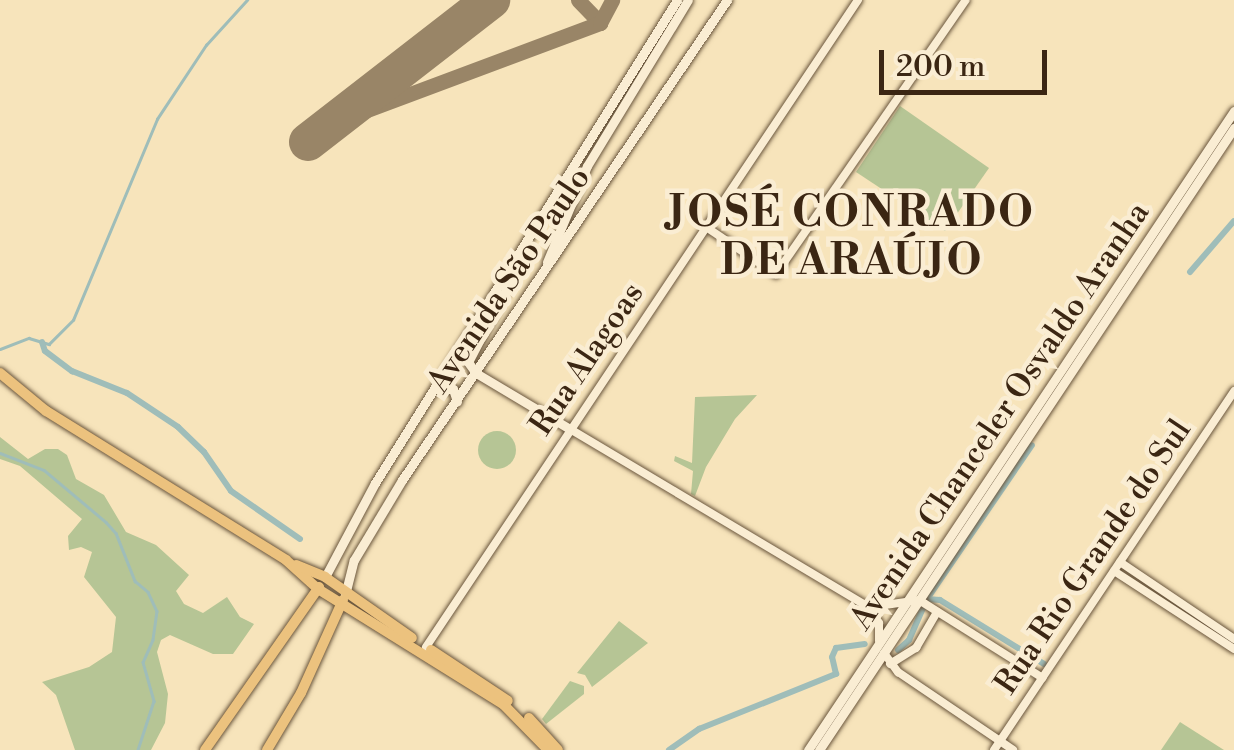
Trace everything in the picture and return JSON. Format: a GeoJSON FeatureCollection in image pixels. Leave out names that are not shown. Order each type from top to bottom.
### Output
{"type":"FeatureCollection","features":[{"type":"Feature","properties":{"kind":"main road"},"geometry":{"type":"LineString","coordinates":[[205,750],[325,578],[375,482],[677,0]]}},
{"type":"Feature","properties":{"kind":"main road"},"geometry":{"type":"LineString","coordinates":[[544,274],[587,166],[688,0]]}},
{"type":"Feature","properties":{"kind":"main road","name":"Avenida São Paulo"},"geometry":{"type":"LineString","coordinates":[[343,599],[351,566],[370,532],[727,0]]}},
{"type":"Feature","properties":{"kind":"main road","name":"Avenida Chanceler Osvaldo Aranha"},"geometry":{"type":"LineString","coordinates":[[819,750],[906,602],[1234,111]]}},
{"type":"Feature","properties":{"kind":"main road","name":"Avenida Chanceler Osvaldo Aranha"},"geometry":{"type":"LineString","coordinates":[[808,750],[882,648],[927,605],[1234,128]]}},
{"type":"Feature","properties":{"kind":"main road"},"geometry":{"type":"LineString","coordinates":[[532,235],[502,298],[469,353],[468,362],[476,373],[570,429]]}},
{"type":"Feature","properties":{"kind":"main road"},"geometry":{"type":"LineString","coordinates":[[0,373],[46,411],[286,560],[325,578],[343,599],[512,710],[548,750]]}},
{"type":"Feature","properties":{"kind":"main road"},"geometry":{"type":"LineString","coordinates":[[436,389],[452,389],[457,401]]}},
{"type":"Feature","properties":{"kind":"main road"},"geometry":{"type":"LineString","coordinates":[[286,560],[318,589],[343,599],[426,647],[512,704],[558,750]]}},
{"type":"Feature","properties":{"kind":"main road"},"geometry":{"type":"LineString","coordinates":[[268,750],[301,692],[343,599]]}},
{"type":"Feature","properties":{"kind":"street","name":"Rua Alagoas"},"geometry":{"type":"LineString","coordinates":[[426,647],[858,0]]}},
{"type":"Feature","properties":{"kind":"street"},"geometry":{"type":"LineString","coordinates":[[706,227],[776,274],[966,0]]}},
{"type":"Feature","properties":{"kind":"street","name":"Rua Rio Grande do Sul"},"geometry":{"type":"LineString","coordinates":[[997,746],[1234,392]]}},
{"type":"Feature","properties":{"kind":"street"},"geometry":{"type":"LineString","coordinates":[[570,429],[869,607],[879,623],[882,648],[890,664],[997,746],[1013,750]]}},
{"type":"Feature","properties":{"kind":"street"},"geometry":{"type":"LineString","coordinates":[[1120,562],[1234,639]]}},
{"type":"Feature","properties":{"kind":"street"},"geometry":{"type":"LineString","coordinates":[[1114,571],[1234,650]]}},
{"type":"Feature","properties":{"kind":"street"},"geometry":{"type":"LineString","coordinates":[[869,607],[890,608],[906,602],[927,605],[1043,678]]}},
{"type":"Feature","properties":{"kind":"street"},"geometry":{"type":"LineString","coordinates":[[890,664],[916,648],[927,605]]}},
{"type":"Feature","properties":{"kind":"green space"},"geometry":{"type":"Polygon","coordinates":[[[900,106],[989,168],[945,231],[856,172],[900,106]]]}},
{"type":"Feature","properties":{"kind":"green space"},"geometry":{"type":"Polygon","coordinates":[[[757,395],[735,419],[706,467],[695,496],[691,494],[693,471],[674,461],[675,456],[692,463],[695,397],[757,395]]]}},
{"type":"Feature","properties":{"kind":"green space"},"geometry":{"type":"Polygon","coordinates":[[[497,431],[510,437],[516,450],[510,463],[497,469],[484,463],[478,450],[484,437],[497,431]]]}},
{"type":"Feature","properties":{"kind":"green space"},"geometry":{"type":"Polygon","coordinates":[[[0,437],[28,459],[45,449],[58,449],[67,455],[76,479],[104,495],[126,532],[156,545],[189,575],[176,591],[184,604],[203,613],[227,597],[240,617],[254,624],[233,654],[213,654],[170,635],[161,640],[157,652],[168,694],[165,723],[151,750],[75,750],[56,695],[42,682],[89,667],[112,652],[116,617],[84,577],[92,552],[81,547],[69,550],[68,536],[82,519],[20,466],[0,459],[0,437]]]}},
{"type":"Feature","properties":{"kind":"green space"},"geometry":{"type":"Polygon","coordinates":[[[619,621],[648,643],[592,687],[585,675],[577,673],[619,621]]]}},
{"type":"Feature","properties":{"kind":"green space"},"geometry":{"type":"Polygon","coordinates":[[[570,681],[584,686],[584,694],[546,724],[542,719],[570,681]]]}},
{"type":"Feature","properties":{"kind":"green space"},"geometry":{"type":"Polygon","coordinates":[[[1180,722],[1224,750],[1161,750],[1180,722]]]}},
{"type":"Feature","properties":{"kind":"waterway"},"geometry":{"type":"LineString","coordinates":[[0,349],[29,338],[49,344],[73,320],[157,119],[206,45],[247,0]]}},
{"type":"Feature","properties":{"kind":"waterway"},"geometry":{"type":"LineString","coordinates":[[1190,272],[1234,221]]}},
{"type":"Feature","properties":{"kind":"waterway"},"geometry":{"type":"LineString","coordinates":[[42,342],[45,351],[72,371],[127,393],[178,427],[204,452],[231,491],[300,539]]}},
{"type":"Feature","properties":{"kind":"waterway"},"geometry":{"type":"LineString","coordinates":[[898,650],[909,640],[927,599],[1032,445]]}},
{"type":"Feature","properties":{"kind":"waterway"},"geometry":{"type":"LineString","coordinates":[[0,453],[44,470],[106,522],[116,533],[135,581],[148,592],[157,611],[153,640],[143,662],[154,701],[138,750]]}},
{"type":"Feature","properties":{"kind":"waterway"},"geometry":{"type":"LineString","coordinates":[[927,599],[940,600],[1044,664]]}},
{"type":"Feature","properties":{"kind":"waterway"},"geometry":{"type":"LineString","coordinates":[[669,750],[699,729],[836,674],[832,657],[836,648],[865,644]]}},
{"type":"Feature","properties":{"kind":"taxiway"},"geometry":{"type":"LineString","coordinates":[[578,0],[600,23]]}},
{"type":"Feature","properties":{"kind":"taxiway"},"geometry":{"type":"LineString","coordinates":[[335,122],[600,23],[612,0]]}},
{"type":"Feature","properties":{"kind":"runway"},"geometry":{"type":"LineString","coordinates":[[308,142],[491,0]]}},
{"type":"Feature","properties":{"kind":"district","name":"JOSÉ CONRADO DE ARAÚJO"},"geometry":{"type":"Point","coordinates":[852,238]}}]}
